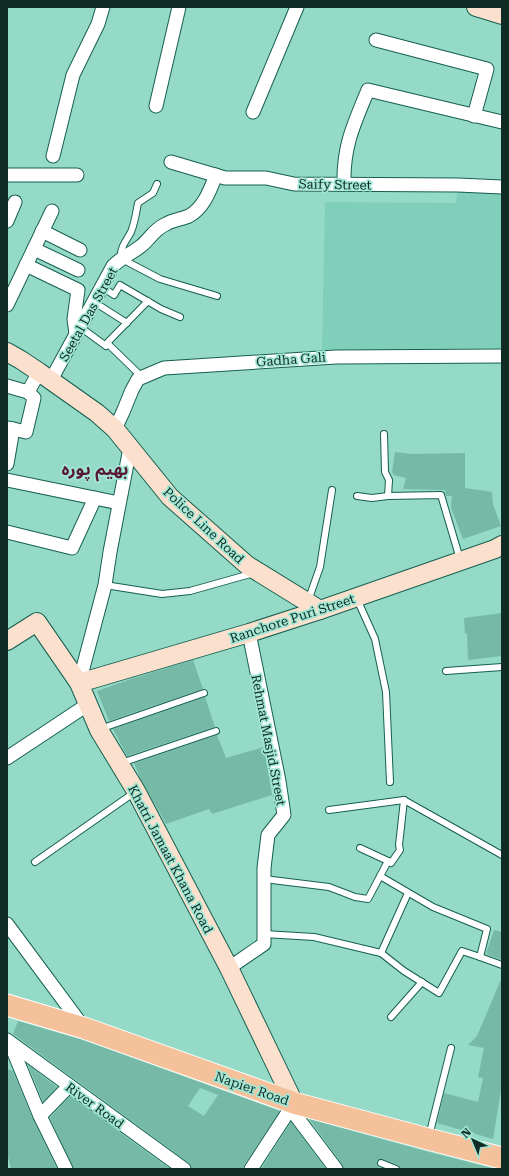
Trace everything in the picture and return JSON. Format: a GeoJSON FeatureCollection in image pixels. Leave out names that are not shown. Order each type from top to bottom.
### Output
{"type":"FeatureCollection","features":[{"type":"Feature","properties":{"kind":"main road","name":"Napier Road"},"geometry":{"type":"LineString","coordinates":[[7,1005],[84,1028],[294,1102],[428,1140],[502,1158]]}},
{"type":"Feature","properties":{"kind":"street"},"geometry":{"type":"LineString","coordinates":[[53,156],[73,75],[98,24],[103,7]]}},
{"type":"Feature","properties":{"kind":"street"},"geometry":{"type":"LineString","coordinates":[[156,106],[179,7]]}},
{"type":"Feature","properties":{"kind":"street"},"geometry":{"type":"LineString","coordinates":[[253,112],[297,7]]}},
{"type":"Feature","properties":{"kind":"street"},"geometry":{"type":"LineString","coordinates":[[476,7],[502,15]]}},
{"type":"Feature","properties":{"kind":"street"},"geometry":{"type":"LineString","coordinates":[[376,40],[487,69],[474,116]]}},
{"type":"Feature","properties":{"kind":"street"},"geometry":{"type":"LineString","coordinates":[[344,184],[345,154],[350,135],[368,90],[502,122]]}},
{"type":"Feature","properties":{"kind":"street","name":"Saify Street"},"geometry":{"type":"LineString","coordinates":[[171,162],[225,178],[266,178],[294,184],[458,185],[502,187]]}},
{"type":"Feature","properties":{"kind":"street"},"geometry":{"type":"LineString","coordinates":[[7,175],[77,175]]}},
{"type":"Feature","properties":{"kind":"street","name":"Seetal Das Street"},"geometry":{"type":"LineString","coordinates":[[28,392],[45,376],[78,331],[113,266],[120,258],[140,246],[152,233],[165,224],[190,215],[201,205],[209,193],[216,175]]}},
{"type":"Feature","properties":{"kind":"street"},"geometry":{"type":"LineString","coordinates":[[7,219],[15,202]]}},
{"type":"Feature","properties":{"kind":"street"},"geometry":{"type":"LineString","coordinates":[[7,305],[52,211]]}},
{"type":"Feature","properties":{"kind":"street"},"geometry":{"type":"LineString","coordinates":[[42,231],[80,250]]}},
{"type":"Feature","properties":{"kind":"street"},"geometry":{"type":"LineString","coordinates":[[34,249],[78,270]]}},
{"type":"Feature","properties":{"kind":"street"},"geometry":{"type":"LineString","coordinates":[[26,265],[78,290],[74,319],[78,331]]}},
{"type":"Feature","properties":{"kind":"street","name":"Police Line Road"},"geometry":{"type":"LineString","coordinates":[[7,352],[45,376],[97,413],[115,429],[170,497],[247,565],[313,606]]}},
{"type":"Feature","properties":{"kind":"street","name":"Gadha Gali"},"geometry":{"type":"LineString","coordinates":[[115,429],[138,379],[164,368],[336,356],[502,356]]}},
{"type":"Feature","properties":{"kind":"street"},"geometry":{"type":"LineString","coordinates":[[7,386],[28,392],[34,398],[26,432],[10,428],[7,464]]}},
{"type":"Feature","properties":{"kind":"street"},"geometry":{"type":"LineString","coordinates":[[79,683],[105,585],[130,448]]}},
{"type":"Feature","properties":{"kind":"street"},"geometry":{"type":"LineString","coordinates":[[7,480],[119,504]]}},
{"type":"Feature","properties":{"kind":"street"},"geometry":{"type":"LineString","coordinates":[[7,532],[72,548],[95,498]]}},
{"type":"Feature","properties":{"kind":"street","name":"Ranchore Puri Street"},"geometry":{"type":"LineString","coordinates":[[79,683],[249,633],[313,606],[356,597],[495,549],[502,545]]}},
{"type":"Feature","properties":{"kind":"street","name":"Khatri Jamaat Khana Road"},"geometry":{"type":"LineString","coordinates":[[7,641],[37,622],[79,683],[87,705],[99,730],[136,791],[229,968],[294,1102]]}},
{"type":"Feature","properties":{"kind":"street","name":"Rehmat Masjid Street"},"geometry":{"type":"LineString","coordinates":[[229,968],[264,944],[264,879],[268,836],[284,815],[279,781],[249,633]]}},
{"type":"Feature","properties":{"kind":"street"},"geometry":{"type":"LineString","coordinates":[[7,758],[87,705]]}},
{"type":"Feature","properties":{"kind":"street"},"geometry":{"type":"LineString","coordinates":[[7,924],[84,1028]]}},
{"type":"Feature","properties":{"kind":"street"},"geometry":{"type":"LineString","coordinates":[[9,1041],[40,1116],[66,1169]]}},
{"type":"Feature","properties":{"kind":"street","name":"River Road"},"geometry":{"type":"LineString","coordinates":[[9,1041],[175,1167]]}},
{"type":"Feature","properties":{"kind":"street"},"geometry":{"type":"LineString","coordinates":[[40,1116],[69,1086]]}},
{"type":"Feature","properties":{"kind":"street"},"geometry":{"type":"LineString","coordinates":[[251,1169],[294,1102]]}},
{"type":"Feature","properties":{"kind":"street"},"geometry":{"type":"LineString","coordinates":[[294,1102],[296,1116],[336,1169]]}},
{"type":"Feature","properties":{"kind":"lane"},"geometry":{"type":"LineString","coordinates":[[157,184],[153,193],[138,203],[136,218],[131,232],[122,247],[120,258],[160,279],[217,296]]}},
{"type":"Feature","properties":{"kind":"lane"},"geometry":{"type":"LineString","coordinates":[[102,288],[114,295],[120,285],[180,317]]}},
{"type":"Feature","properties":{"kind":"lane"},"geometry":{"type":"LineString","coordinates":[[78,331],[106,346],[148,301]]}},
{"type":"Feature","properties":{"kind":"lane"},"geometry":{"type":"LineString","coordinates":[[94,302],[127,323]]}},
{"type":"Feature","properties":{"kind":"lane"},"geometry":{"type":"LineString","coordinates":[[108,343],[143,378]]}},
{"type":"Feature","properties":{"kind":"lane"},"geometry":{"type":"LineString","coordinates":[[384,434],[385,472],[389,480],[388,496]]}},
{"type":"Feature","properties":{"kind":"lane"},"geometry":{"type":"LineString","coordinates":[[313,606],[332,490]]}},
{"type":"Feature","properties":{"kind":"lane"},"geometry":{"type":"LineString","coordinates":[[357,496],[372,498],[388,496],[441,495],[460,561]]}},
{"type":"Feature","properties":{"kind":"lane"},"geometry":{"type":"LineString","coordinates":[[105,585],[162,594],[190,591],[257,572]]}},
{"type":"Feature","properties":{"kind":"lane"},"geometry":{"type":"LineString","coordinates":[[356,597],[375,639],[386,692],[390,782]]}},
{"type":"Feature","properties":{"kind":"lane"},"geometry":{"type":"LineString","coordinates":[[446,671],[502,667]]}},
{"type":"Feature","properties":{"kind":"lane"},"geometry":{"type":"LineString","coordinates":[[99,730],[204,693]]}},
{"type":"Feature","properties":{"kind":"lane"},"geometry":{"type":"LineString","coordinates":[[119,763],[216,731]]}},
{"type":"Feature","properties":{"kind":"lane"},"geometry":{"type":"LineString","coordinates":[[35,862],[136,791]]}},
{"type":"Feature","properties":{"kind":"lane"},"geometry":{"type":"LineString","coordinates":[[329,810],[404,800],[502,855]]}},
{"type":"Feature","properties":{"kind":"lane"},"geometry":{"type":"LineString","coordinates":[[360,848],[391,863],[400,850],[399,845],[404,800]]}},
{"type":"Feature","properties":{"kind":"lane"},"geometry":{"type":"LineString","coordinates":[[264,879],[330,887],[355,897],[368,899],[388,861]]}},
{"type":"Feature","properties":{"kind":"lane"},"geometry":{"type":"LineString","coordinates":[[380,876],[433,907],[487,929],[480,957]]}},
{"type":"Feature","properties":{"kind":"lane"},"geometry":{"type":"LineString","coordinates":[[381,952],[408,893]]}},
{"type":"Feature","properties":{"kind":"lane"},"geometry":{"type":"LineString","coordinates":[[264,934],[314,937],[381,952],[404,971],[439,993],[462,951],[502,965]]}},
{"type":"Feature","properties":{"kind":"lane"},"geometry":{"type":"LineString","coordinates":[[391,1016],[422,982]]}},
{"type":"Feature","properties":{"kind":"lane"},"geometry":{"type":"LineString","coordinates":[[428,1140],[451,1048]]}},
{"type":"Feature","properties":{"kind":"lane"},"geometry":{"type":"LineString","coordinates":[[381,1162],[396,1169]]}},
{"type":"Feature","properties":{"kind":"shaded area"},"geometry":{"type":"Polygon","coordinates":[[[458,185],[502,189],[502,348],[322,350],[325,202],[456,203],[458,185]]]}},
{"type":"Feature","properties":{"kind":"building"},"geometry":{"type":"Polygon","coordinates":[[[395,452],[412,454],[465,453],[465,488],[492,492],[493,504],[501,526],[463,539],[451,508],[452,496],[446,496],[445,490],[403,489],[406,478],[394,475],[392,472],[395,452]]]}},
{"type":"Feature","properties":{"kind":"building"},"geometry":{"type":"Polygon","coordinates":[[[502,613],[502,656],[468,660],[467,633],[465,634],[464,618],[502,613]]]}},
{"type":"Feature","properties":{"kind":"building"},"geometry":{"type":"Polygon","coordinates":[[[193,660],[203,689],[109,721],[97,691],[193,660]]]}},
{"type":"Feature","properties":{"kind":"building"},"geometry":{"type":"Polygon","coordinates":[[[205,697],[215,727],[127,756],[113,729],[205,697]]]}},
{"type":"Feature","properties":{"kind":"building"},"geometry":{"type":"Polygon","coordinates":[[[217,735],[226,758],[264,747],[272,795],[212,814],[209,809],[166,824],[140,778],[134,763],[217,735]]]}},
{"type":"Feature","properties":{"kind":"building"},"geometry":{"type":"Polygon","coordinates":[[[494,930],[502,932],[502,960],[486,954],[494,930]]]}},
{"type":"Feature","properties":{"kind":"building"},"geometry":{"type":"Polygon","coordinates":[[[502,977],[502,1084],[493,1139],[437,1123],[444,1093],[478,1102],[483,1078],[478,1077],[484,1048],[468,1045],[477,1036],[502,977]]]}},
{"type":"Feature","properties":{"kind":"building"},"geometry":{"type":"Polygon","coordinates":[[[18,1021],[80,1039],[280,1111],[244,1165],[243,1169],[192,1169],[189,1163],[13,1034],[18,1021]],[[200,1088],[188,1106],[204,1116],[218,1095],[200,1088]]]}},
{"type":"Feature","properties":{"kind":"building"},"geometry":{"type":"Polygon","coordinates":[[[28,1065],[57,1087],[43,1102],[28,1065]]]}},
{"type":"Feature","properties":{"kind":"building"},"geometry":{"type":"Polygon","coordinates":[[[7,1069],[13,1071],[33,1119],[57,1169],[11,1169],[7,1153],[7,1069]]]}},
{"type":"Feature","properties":{"kind":"building"},"geometry":{"type":"Polygon","coordinates":[[[70,1096],[170,1169],[74,1169],[50,1118],[70,1096]]]}},
{"type":"Feature","properties":{"kind":"building"},"geometry":{"type":"Polygon","coordinates":[[[309,1119],[496,1169],[400,1169],[398,1165],[381,1159],[378,1160],[377,1164],[379,1167],[384,1169],[344,1169],[342,1164],[309,1119]]]}},
{"type":"Feature","properties":{"kind":"building"},"geometry":{"type":"Polygon","coordinates":[[[291,1122],[326,1169],[261,1169],[291,1122]]]}},
{"type":"Feature","properties":{"kind":"district","name":"بھیم پورہ"},"geometry":{"type":"Point","coordinates":[95,469]}}]}
